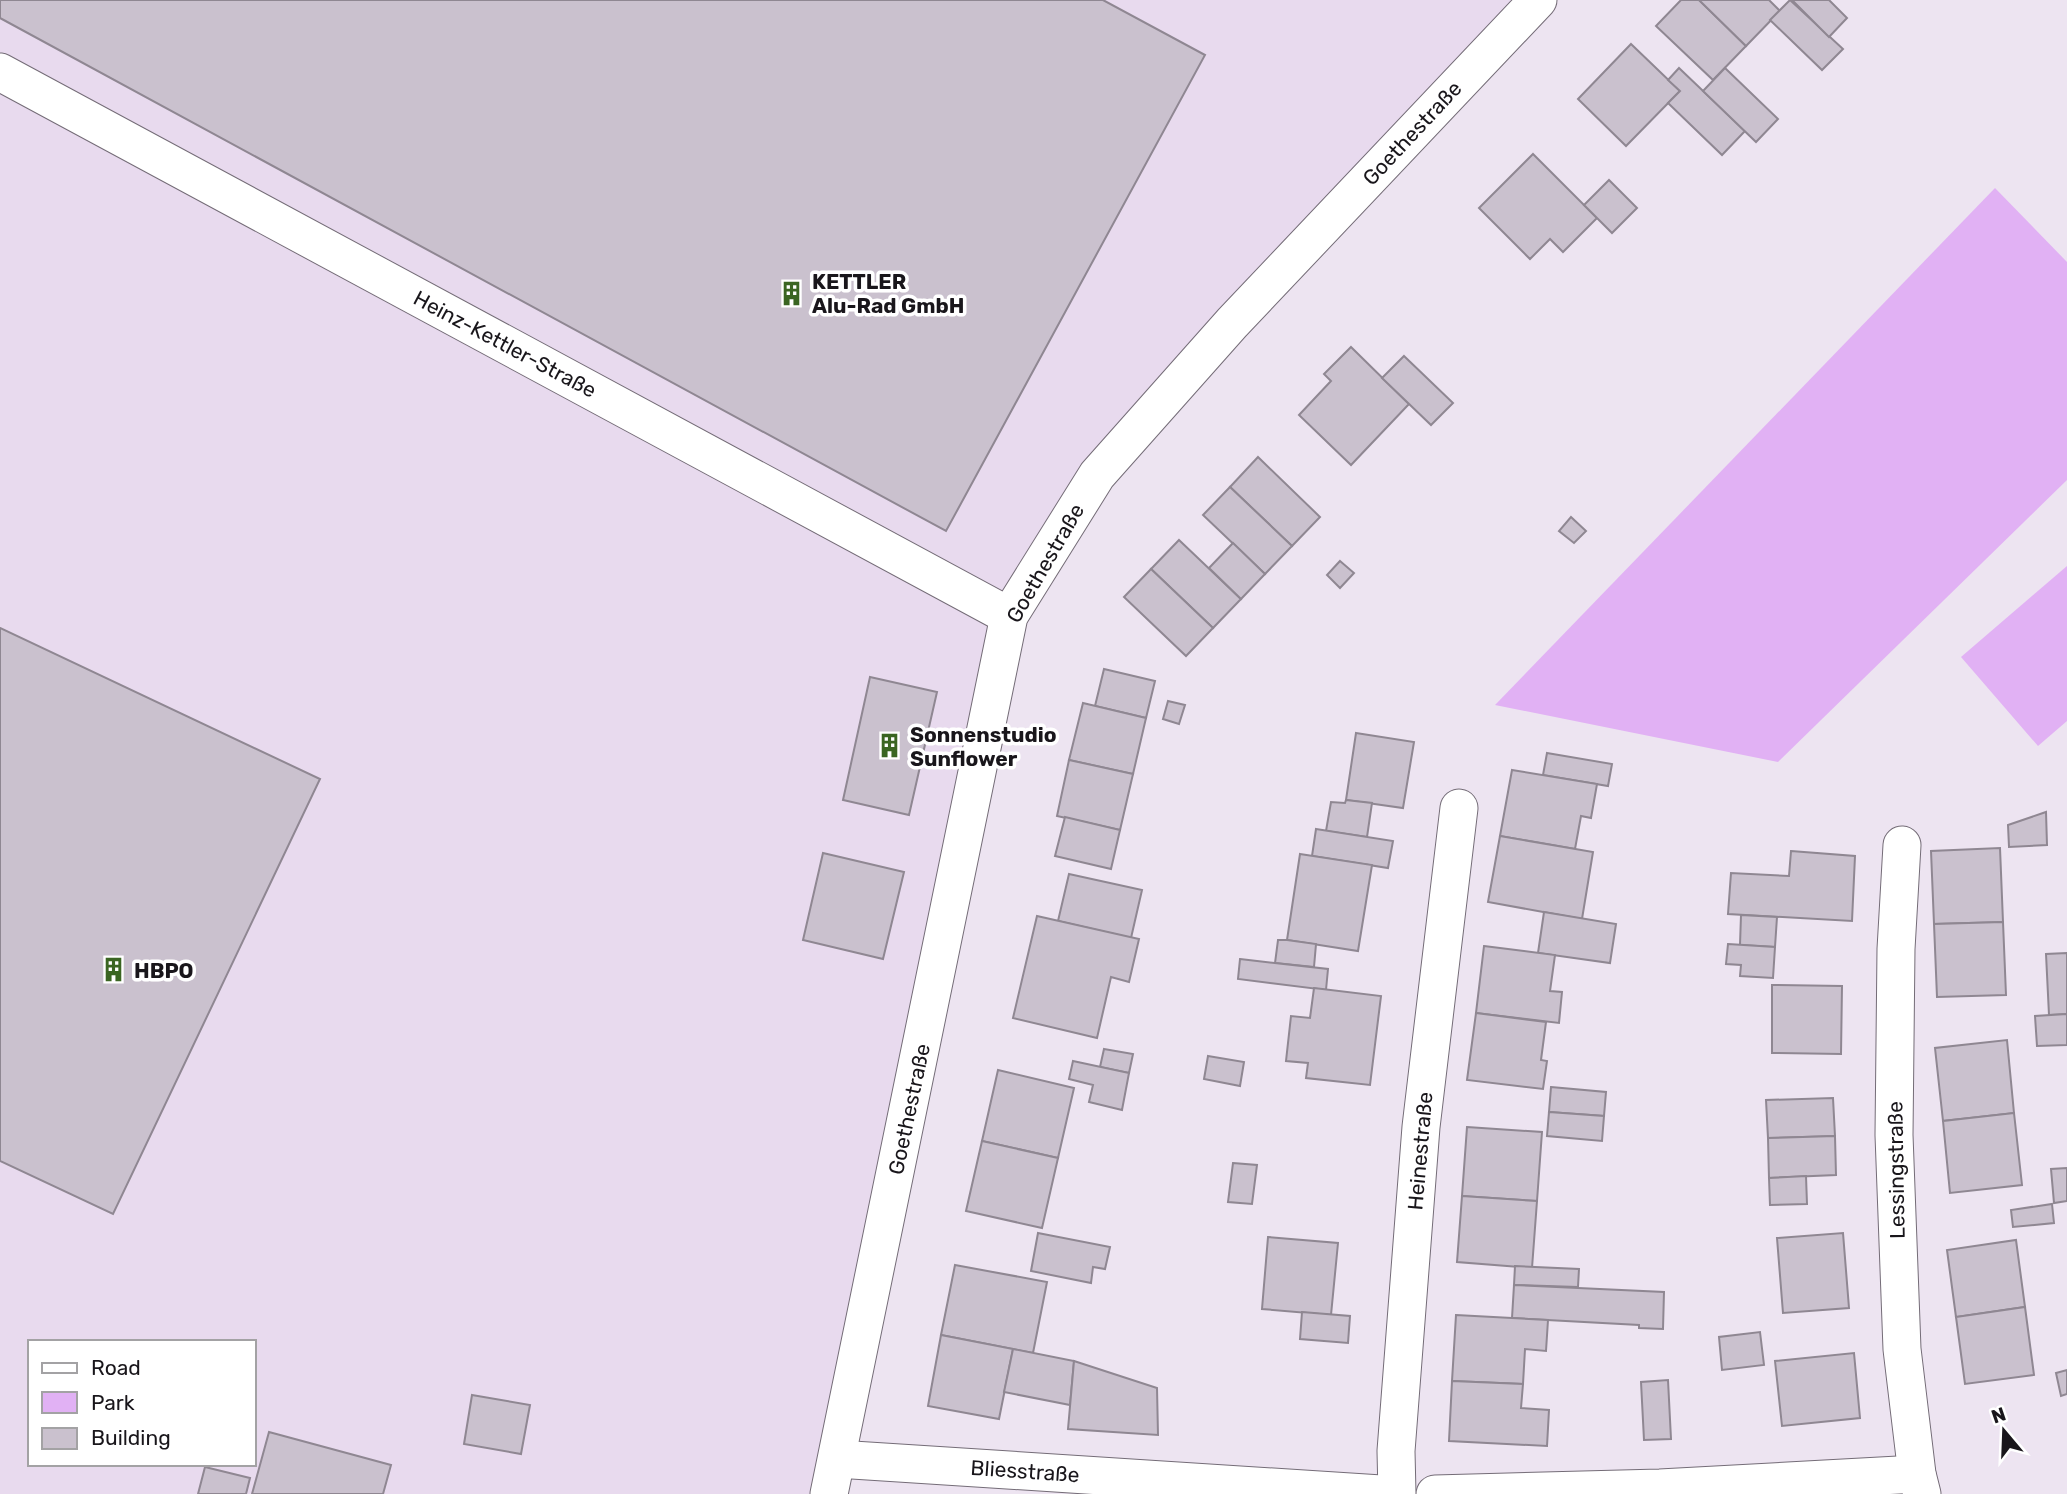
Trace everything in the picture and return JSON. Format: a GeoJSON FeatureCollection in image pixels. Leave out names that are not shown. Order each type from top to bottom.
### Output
{"type":"FeatureCollection","features":[{"type":"Feature","properties":{"kind":"street","name":"Goethestraße"},"geometry":{"type":"LineString","coordinates":[[833,1477],[1009,616],[1097,475],[1232,323],[1538,0]]}},
{"type":"Feature","properties":{"kind":"street","name":"Heinz-Kettler-Straße"},"geometry":{"type":"LineString","coordinates":[[0,72],[1009,616]]}},
{"type":"Feature","properties":{"kind":"street","name":"Heinestraße"},"geometry":{"type":"LineString","coordinates":[[1397,1494],[1396,1451],[1421,1127],[1458,808]]}},
{"type":"Feature","properties":{"kind":"street","name":"Lessingstraße"},"geometry":{"type":"LineString","coordinates":[[1902,845],[1896,949],[1894,1135],[1902,1349],[1920,1484]]}},
{"type":"Feature","properties":{"kind":"street","name":"Bliesstraße"},"geometry":{"type":"LineString","coordinates":[[833,1477],[1381,1494]]}},
{"type":"Feature","properties":{"kind":"street"},"geometry":{"type":"LineString","coordinates":[[1435,1494],[1920,1484]]}},
{"type":"Feature","properties":{"kind":"shaded area"},"geometry":{"type":"Polygon","coordinates":[[[0,0],[1538,0],[1232,323],[1009,616],[829,1494],[0,1494],[0,0]]]}},
{"type":"Feature","properties":{"kind":"green space"},"geometry":{"type":"Polygon","coordinates":[[[1995,188],[2067,262],[2067,480],[1778,762],[1495,705],[1995,188]]]}},
{"type":"Feature","properties":{"kind":"green space"},"geometry":{"type":"Polygon","coordinates":[[[2067,566],[2067,721],[2038,746],[1961,657],[2067,566]]]}},
{"type":"Feature","properties":{"kind":"building","name":"KETTLER Alu-Rad GmbH"},"geometry":{"type":"Polygon","coordinates":[[[0,0],[1103,0],[1205,55],[946,531],[0,18],[0,0]]]}},
{"type":"Feature","properties":{"kind":"building"},"geometry":{"type":"Polygon","coordinates":[[[1681,0],[1699,0],[1746,46],[1713,80],[1656,26],[1681,0]]]}},
{"type":"Feature","properties":{"kind":"building"},"geometry":{"type":"Polygon","coordinates":[[[1699,0],[1769,0],[1780,11],[1746,46],[1699,0]]]}},
{"type":"Feature","properties":{"kind":"building"},"geometry":{"type":"Polygon","coordinates":[[[1790,0],[1843,49],[1822,70],[1770,20],[1790,0]]]}},
{"type":"Feature","properties":{"kind":"building"},"geometry":{"type":"Polygon","coordinates":[[[1792,0],[1829,0],[1847,18],[1829,37],[1792,0]]]}},
{"type":"Feature","properties":{"kind":"building"},"geometry":{"type":"Polygon","coordinates":[[[1631,44],[1680,91],[1626,146],[1578,99],[1631,44]]]}},
{"type":"Feature","properties":{"kind":"building"},"geometry":{"type":"Polygon","coordinates":[[[1679,68],[1745,131],[1722,155],[1668,103],[1680,91],[1668,80],[1679,68]]]}},
{"type":"Feature","properties":{"kind":"building"},"geometry":{"type":"Polygon","coordinates":[[[1725,68],[1778,119],[1756,142],[1703,91],[1725,68]]]}},
{"type":"Feature","properties":{"kind":"building"},"geometry":{"type":"Polygon","coordinates":[[[1533,154],[1597,218],[1563,252],[1550,239],[1530,259],[1479,208],[1533,154]]]}},
{"type":"Feature","properties":{"kind":"building"},"geometry":{"type":"Polygon","coordinates":[[[1609,180],[1637,208],[1612,233],[1584,205],[1609,180]]]}},
{"type":"Feature","properties":{"kind":"building"},"geometry":{"type":"Polygon","coordinates":[[[1351,347],[1409,404],[1351,465],[1299,415],[1331,381],[1324,374],[1351,347]]]}},
{"type":"Feature","properties":{"kind":"building"},"geometry":{"type":"Polygon","coordinates":[[[1404,356],[1453,403],[1431,425],[1382,378],[1404,356]]]}},
{"type":"Feature","properties":{"kind":"building"},"geometry":{"type":"Polygon","coordinates":[[[1258,457],[1320,517],[1292,546],[1230,487],[1258,457]]]}},
{"type":"Feature","properties":{"kind":"building"},"geometry":{"type":"Polygon","coordinates":[[[1230,487],[1292,546],[1265,574],[1203,515],[1230,487]]]}},
{"type":"Feature","properties":{"kind":"building"},"geometry":{"type":"Polygon","coordinates":[[[1571,517],[1586,531],[1574,543],[1559,531],[1571,517]]]}},
{"type":"Feature","properties":{"kind":"building"},"geometry":{"type":"Polygon","coordinates":[[[1179,540],[1241,599],[1213,628],[1151,569],[1179,540]]]}},
{"type":"Feature","properties":{"kind":"building"},"geometry":{"type":"Polygon","coordinates":[[[1233,543],[1265,574],[1241,599],[1209,568],[1233,543]]]}},
{"type":"Feature","properties":{"kind":"building"},"geometry":{"type":"Polygon","coordinates":[[[1340,561],[1354,573],[1340,588],[1327,575],[1340,561]]]}},
{"type":"Feature","properties":{"kind":"building"},"geometry":{"type":"Polygon","coordinates":[[[1151,569],[1213,628],[1186,656],[1124,597],[1151,569]]]}},
{"type":"Feature","properties":{"kind":"building","name":"HBPO"},"geometry":{"type":"Polygon","coordinates":[[[0,628],[320,779],[113,1214],[0,1161],[0,628]]]}},
{"type":"Feature","properties":{"kind":"building"},"geometry":{"type":"Polygon","coordinates":[[[1104,669],[1155,681],[1146,718],[1095,706],[1104,669]]]}},
{"type":"Feature","properties":{"kind":"building","name":"Sonnenstudio Sunflower"},"geometry":{"type":"Polygon","coordinates":[[[870,677],[937,692],[909,815],[843,800],[870,677]]]}},
{"type":"Feature","properties":{"kind":"building"},"geometry":{"type":"Polygon","coordinates":[[[1168,701],[1185,705],[1179,724],[1163,719],[1168,701]]]}},
{"type":"Feature","properties":{"kind":"building"},"geometry":{"type":"Polygon","coordinates":[[[1083,703],[1146,718],[1133,774],[1069,760],[1083,703]]]}},
{"type":"Feature","properties":{"kind":"building"},"geometry":{"type":"Polygon","coordinates":[[[1356,733],[1414,742],[1403,808],[1346,800],[1356,733]]]}},
{"type":"Feature","properties":{"kind":"building"},"geometry":{"type":"Polygon","coordinates":[[[1547,753],[1612,764],[1608,786],[1543,775],[1547,753]]]}},
{"type":"Feature","properties":{"kind":"building"},"geometry":{"type":"Polygon","coordinates":[[[1069,760],[1133,774],[1120,830],[1057,816],[1069,760]]]}},
{"type":"Feature","properties":{"kind":"building"},"geometry":{"type":"Polygon","coordinates":[[[1512,770],[1597,784],[1591,818],[1581,816],[1575,849],[1500,836],[1512,770]]]}},
{"type":"Feature","properties":{"kind":"building"},"geometry":{"type":"Polygon","coordinates":[[[1346,800],[1372,803],[1367,837],[1326,831],[1331,802],[1345,803],[1346,800]]]}},
{"type":"Feature","properties":{"kind":"building"},"geometry":{"type":"Polygon","coordinates":[[[2046,812],[2047,845],[2009,847],[2008,825],[2046,812]]]}},
{"type":"Feature","properties":{"kind":"building"},"geometry":{"type":"Polygon","coordinates":[[[1065,817],[1120,830],[1111,869],[1055,856],[1065,817]]]}},
{"type":"Feature","properties":{"kind":"building"},"geometry":{"type":"Polygon","coordinates":[[[1316,829],[1393,841],[1388,868],[1312,856],[1316,829]]]}},
{"type":"Feature","properties":{"kind":"building"},"geometry":{"type":"Polygon","coordinates":[[[1500,836],[1593,852],[1582,919],[1488,902],[1500,836]]]}},
{"type":"Feature","properties":{"kind":"building"},"geometry":{"type":"Polygon","coordinates":[[[2000,848],[2003,922],[1934,924],[1931,851],[2000,848]]]}},
{"type":"Feature","properties":{"kind":"building"},"geometry":{"type":"Polygon","coordinates":[[[1791,851],[1855,856],[1852,921],[1728,914],[1731,873],[1789,876],[1791,851]]]}},
{"type":"Feature","properties":{"kind":"building"},"geometry":{"type":"Polygon","coordinates":[[[823,853],[904,872],[883,959],[803,940],[823,853]]]}},
{"type":"Feature","properties":{"kind":"building"},"geometry":{"type":"Polygon","coordinates":[[[1300,854],[1372,865],[1358,951],[1287,940],[1300,854]]]}},
{"type":"Feature","properties":{"kind":"building"},"geometry":{"type":"Polygon","coordinates":[[[1069,874],[1142,890],[1131,938],[1058,921],[1069,874]]]}},
{"type":"Feature","properties":{"kind":"building"},"geometry":{"type":"Polygon","coordinates":[[[1544,912],[1616,924],[1610,963],[1538,953],[1544,912]]]}},
{"type":"Feature","properties":{"kind":"building"},"geometry":{"type":"Polygon","coordinates":[[[1741,915],[1777,917],[1775,947],[1740,945],[1741,915]]]}},
{"type":"Feature","properties":{"kind":"building"},"geometry":{"type":"Polygon","coordinates":[[[1037,916],[1139,939],[1129,982],[1111,977],[1097,1038],[1013,1018],[1037,916]]]}},
{"type":"Feature","properties":{"kind":"building"},"geometry":{"type":"Polygon","coordinates":[[[2003,922],[2006,995],[1937,997],[1934,924],[2003,922]]]}},
{"type":"Feature","properties":{"kind":"building"},"geometry":{"type":"Polygon","coordinates":[[[1278,940],[1316,944],[1314,967],[1275,963],[1278,940]]]}},
{"type":"Feature","properties":{"kind":"building"},"geometry":{"type":"Polygon","coordinates":[[[1728,944],[1775,947],[1773,978],[1740,976],[1741,965],[1726,964],[1728,944]]]}},
{"type":"Feature","properties":{"kind":"building"},"geometry":{"type":"Polygon","coordinates":[[[1484,946],[1555,955],[1550,991],[1562,992],[1559,1023],[1476,1013],[1484,946]]]}},
{"type":"Feature","properties":{"kind":"building"},"geometry":{"type":"Polygon","coordinates":[[[2067,953],[2067,1014],[2049,1015],[2046,954],[2067,953]]]}},
{"type":"Feature","properties":{"kind":"building"},"geometry":{"type":"Polygon","coordinates":[[[1240,959],[1328,969],[1326,990],[1238,979],[1240,959]]]}},
{"type":"Feature","properties":{"kind":"building"},"geometry":{"type":"Polygon","coordinates":[[[1772,985],[1842,986],[1841,1054],[1772,1053],[1772,985]]]}},
{"type":"Feature","properties":{"kind":"building"},"geometry":{"type":"Polygon","coordinates":[[[1314,988],[1381,996],[1370,1085],[1306,1078],[1308,1063],[1286,1061],[1291,1016],[1310,1018],[1314,988]]]}},
{"type":"Feature","properties":{"kind":"building"},"geometry":{"type":"Polygon","coordinates":[[[1476,1013],[1546,1022],[1541,1060],[1547,1061],[1543,1089],[1467,1080],[1476,1013]]]}},
{"type":"Feature","properties":{"kind":"building"},"geometry":{"type":"Polygon","coordinates":[[[2067,1014],[2067,1045],[2037,1046],[2035,1016],[2067,1014]]]}},
{"type":"Feature","properties":{"kind":"building"},"geometry":{"type":"Polygon","coordinates":[[[2007,1040],[2014,1113],[1943,1121],[1935,1048],[2007,1040]]]}},
{"type":"Feature","properties":{"kind":"building"},"geometry":{"type":"Polygon","coordinates":[[[1104,1049],[1133,1054],[1129,1073],[1100,1067],[1104,1049]]]}},
{"type":"Feature","properties":{"kind":"building"},"geometry":{"type":"Polygon","coordinates":[[[1208,1056],[1244,1062],[1240,1086],[1204,1079],[1208,1056]]]}},
{"type":"Feature","properties":{"kind":"building"},"geometry":{"type":"Polygon","coordinates":[[[1073,1061],[1129,1073],[1122,1110],[1089,1102],[1093,1085],[1069,1079],[1073,1061]]]}},
{"type":"Feature","properties":{"kind":"building"},"geometry":{"type":"Polygon","coordinates":[[[998,1070],[1074,1088],[1058,1158],[982,1141],[998,1070]]]}},
{"type":"Feature","properties":{"kind":"building"},"geometry":{"type":"Polygon","coordinates":[[[1551,1087],[1606,1092],[1604,1116],[1549,1112],[1551,1087]]]}},
{"type":"Feature","properties":{"kind":"building"},"geometry":{"type":"Polygon","coordinates":[[[1833,1098],[1835,1136],[1768,1138],[1766,1100],[1833,1098]]]}},
{"type":"Feature","properties":{"kind":"building"},"geometry":{"type":"Polygon","coordinates":[[[1549,1112],[1604,1116],[1602,1141],[1547,1136],[1549,1112]]]}},
{"type":"Feature","properties":{"kind":"building"},"geometry":{"type":"Polygon","coordinates":[[[2014,1113],[2022,1185],[1950,1193],[1943,1121],[2014,1113]]]}},
{"type":"Feature","properties":{"kind":"building"},"geometry":{"type":"Polygon","coordinates":[[[1467,1127],[1542,1132],[1537,1201],[1462,1196],[1467,1127]]]}},
{"type":"Feature","properties":{"kind":"building"},"geometry":{"type":"Polygon","coordinates":[[[1835,1136],[1836,1175],[1769,1178],[1768,1138],[1835,1136]]]}},
{"type":"Feature","properties":{"kind":"building"},"geometry":{"type":"Polygon","coordinates":[[[982,1141],[1058,1158],[1042,1228],[966,1211],[982,1141]]]}},
{"type":"Feature","properties":{"kind":"building"},"geometry":{"type":"Polygon","coordinates":[[[1233,1163],[1257,1165],[1252,1204],[1228,1202],[1233,1163]]]}},
{"type":"Feature","properties":{"kind":"building"},"geometry":{"type":"Polygon","coordinates":[[[2067,1168],[2067,1201],[2054,1203],[2051,1169],[2067,1168]]]}},
{"type":"Feature","properties":{"kind":"building"},"geometry":{"type":"Polygon","coordinates":[[[1806,1176],[1807,1204],[1770,1205],[1769,1178],[1806,1176]]]}},
{"type":"Feature","properties":{"kind":"building"},"geometry":{"type":"Polygon","coordinates":[[[1462,1196],[1537,1201],[1532,1268],[1457,1262],[1462,1196]]]}},
{"type":"Feature","properties":{"kind":"building"},"geometry":{"type":"Polygon","coordinates":[[[2052,1204],[2054,1223],[2013,1227],[2011,1210],[2052,1204]]]}},
{"type":"Feature","properties":{"kind":"building"},"geometry":{"type":"Polygon","coordinates":[[[1038,1233],[1110,1247],[1105,1269],[1093,1267],[1091,1283],[1031,1271],[1038,1233]]]}},
{"type":"Feature","properties":{"kind":"building"},"geometry":{"type":"Polygon","coordinates":[[[1843,1233],[1849,1308],[1783,1313],[1777,1238],[1843,1233]]]}},
{"type":"Feature","properties":{"kind":"building"},"geometry":{"type":"Polygon","coordinates":[[[1268,1237],[1338,1243],[1331,1315],[1262,1309],[1268,1237]]]}},
{"type":"Feature","properties":{"kind":"building"},"geometry":{"type":"Polygon","coordinates":[[[2016,1240],[2025,1307],[1956,1317],[1947,1250],[2016,1240]]]}},
{"type":"Feature","properties":{"kind":"building"},"geometry":{"type":"Polygon","coordinates":[[[955,1265],[1047,1282],[1033,1353],[941,1335],[955,1265]]]}},
{"type":"Feature","properties":{"kind":"building"},"geometry":{"type":"Polygon","coordinates":[[[1515,1266],[1579,1269],[1578,1287],[1514,1285],[1515,1266]]]}},
{"type":"Feature","properties":{"kind":"building"},"geometry":{"type":"Polygon","coordinates":[[[1514,1285],[1664,1292],[1663,1329],[1639,1328],[1639,1325],[1512,1318],[1514,1285]]]}},
{"type":"Feature","properties":{"kind":"building"},"geometry":{"type":"Polygon","coordinates":[[[2025,1307],[2034,1375],[1965,1384],[1956,1317],[2025,1307]]]}},
{"type":"Feature","properties":{"kind":"building"},"geometry":{"type":"Polygon","coordinates":[[[1302,1312],[1350,1316],[1348,1343],[1300,1339],[1302,1312]]]}},
{"type":"Feature","properties":{"kind":"building"},"geometry":{"type":"Polygon","coordinates":[[[1456,1315],[1548,1320],[1546,1351],[1525,1349],[1523,1384],[1452,1381],[1456,1315]]]}},
{"type":"Feature","properties":{"kind":"building"},"geometry":{"type":"Polygon","coordinates":[[[1760,1332],[1764,1365],[1722,1370],[1719,1337],[1760,1332]]]}},
{"type":"Feature","properties":{"kind":"building"},"geometry":{"type":"Polygon","coordinates":[[[941,1335],[1013,1349],[999,1419],[928,1406],[941,1335]]]}},
{"type":"Feature","properties":{"kind":"building"},"geometry":{"type":"Polygon","coordinates":[[[1013,1349],[1074,1361],[1070,1405],[1004,1392],[1013,1349]]]}},
{"type":"Feature","properties":{"kind":"building"},"geometry":{"type":"Polygon","coordinates":[[[1854,1353],[1860,1418],[1782,1426],[1775,1361],[1854,1353]]]}},
{"type":"Feature","properties":{"kind":"building"},"geometry":{"type":"Polygon","coordinates":[[[1074,1361],[1157,1388],[1158,1435],[1068,1429],[1074,1361]]]}},
{"type":"Feature","properties":{"kind":"building"},"geometry":{"type":"Polygon","coordinates":[[[2067,1370],[2067,1394],[2061,1396],[2056,1373],[2067,1370]]]}},
{"type":"Feature","properties":{"kind":"building"},"geometry":{"type":"Polygon","coordinates":[[[1668,1380],[1671,1439],[1644,1440],[1641,1382],[1668,1380]]]}},
{"type":"Feature","properties":{"kind":"building"},"geometry":{"type":"Polygon","coordinates":[[[1452,1381],[1523,1384],[1521,1408],[1549,1410],[1547,1446],[1449,1441],[1452,1381]]]}},
{"type":"Feature","properties":{"kind":"building"},"geometry":{"type":"Polygon","coordinates":[[[472,1395],[530,1405],[521,1454],[464,1444],[472,1395]]]}},
{"type":"Feature","properties":{"kind":"building"},"geometry":{"type":"Polygon","coordinates":[[[269,1432],[391,1465],[383,1494],[252,1494],[269,1432]]]}},
{"type":"Feature","properties":{"kind":"building"},"geometry":{"type":"Polygon","coordinates":[[[205,1467],[250,1478],[246,1494],[198,1494],[205,1467]]]}},
{"type":"Feature","properties":{"kind":"place","name":"KETTLER Alu-Rad GmbH"},"geometry":{"type":"Point","coordinates":[792,293]}},
{"type":"Feature","properties":{"kind":"place","name":"Sonnenstudio Sunflower"},"geometry":{"type":"Point","coordinates":[890,746]}},
{"type":"Feature","properties":{"kind":"place","name":"HBPO"},"geometry":{"type":"Point","coordinates":[114,970]}}]}
